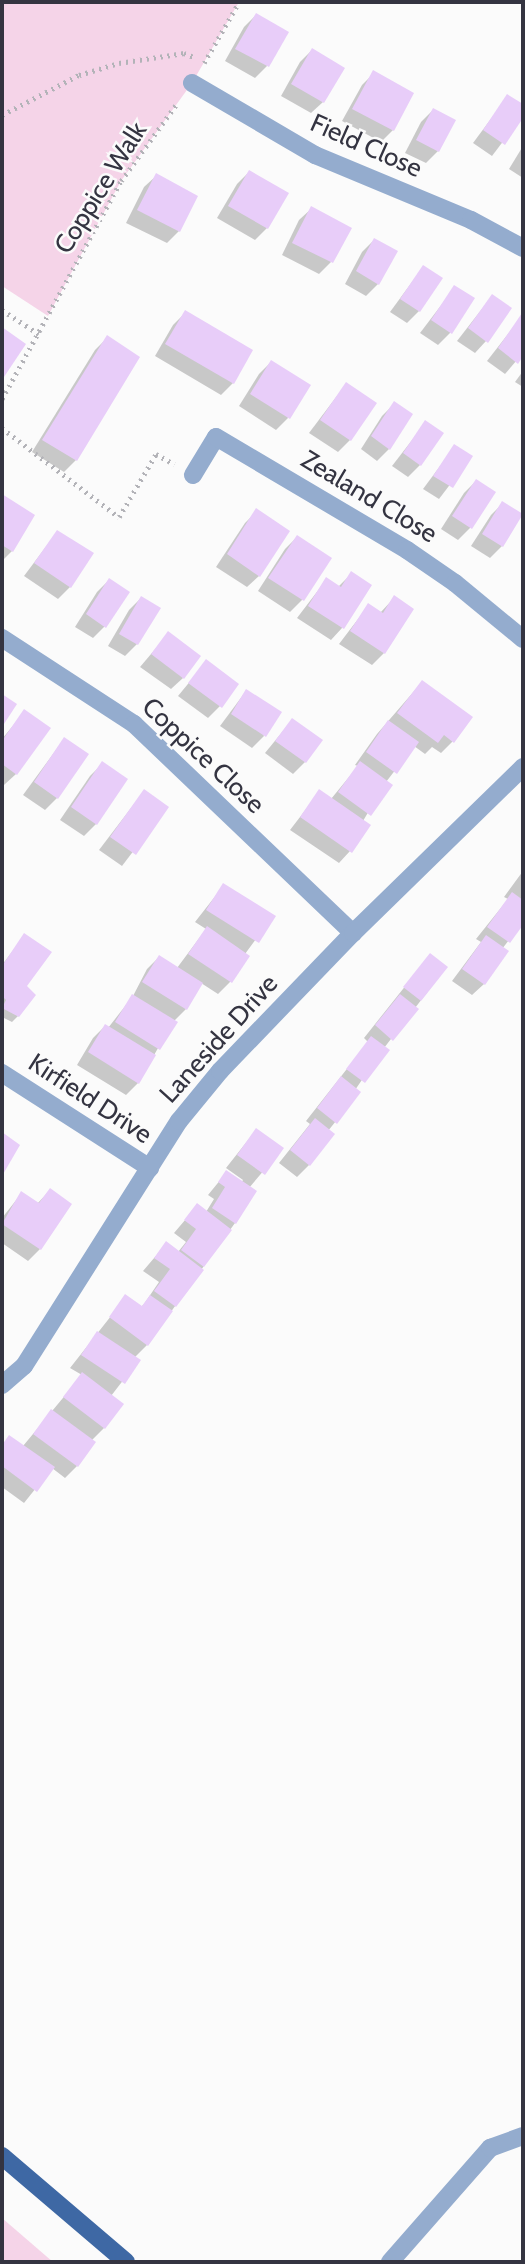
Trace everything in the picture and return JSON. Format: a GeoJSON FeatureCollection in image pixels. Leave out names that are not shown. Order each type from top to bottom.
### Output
{"type":"FeatureCollection","features":[{"type":"Feature","properties":{"kind":"main road"},"geometry":{"type":"LineString","coordinates":[[2,2156],[126,2262]]}},
{"type":"Feature","properties":{"kind":"street","name":"Field Close"},"geometry":{"type":"LineString","coordinates":[[192,83],[315,155],[471,220],[523,248]]}},
{"type":"Feature","properties":{"kind":"street","name":"Zealand Close"},"geometry":{"type":"LineString","coordinates":[[193,475],[216,437],[407,550],[455,583],[523,639]]}},
{"type":"Feature","properties":{"kind":"street","name":"Coppice Close"},"geometry":{"type":"LineString","coordinates":[[2,638],[134,724],[353,933]]}},
{"type":"Feature","properties":{"kind":"street","name":"Laneside Drive"},"geometry":{"type":"LineString","coordinates":[[2,1385],[24,1366],[179,1121],[220,1071],[353,933],[523,767]]}},
{"type":"Feature","properties":{"kind":"street","name":"Kirfield Drive"},"geometry":{"type":"LineString","coordinates":[[2,1073],[150,1168]]}},
{"type":"Feature","properties":{"kind":"street"},"geometry":{"type":"LineString","coordinates":[[390,2262],[490,2148],[523,2136]]}},
{"type":"Feature","properties":{"kind":"path","name":"Coppice Walk"},"geometry":{"type":"LineString","coordinates":[[2,399],[121,181],[192,83],[239,2]]}},
{"type":"Feature","properties":{"kind":"path"},"geometry":{"type":"LineString","coordinates":[[2,115],[79,75],[119,62],[184,53],[206,60]]}},
{"type":"Feature","properties":{"kind":"path"},"geometry":{"type":"LineString","coordinates":[[2,310],[38,334]]}},
{"type":"Feature","properties":{"kind":"path"},"geometry":{"type":"LineString","coordinates":[[2,428],[119,517],[156,454],[193,475]]}},
{"type":"Feature","properties":{"kind":"shaded area"},"geometry":{"type":"Polygon","coordinates":[[[2,2],[239,2],[192,83],[121,181],[48,316],[2,286],[2,2]]]}},
{"type":"Feature","properties":{"kind":"shaded area"},"geometry":{"type":"Polygon","coordinates":[[[2,2218],[53,2262],[2,2262],[2,2218]]]}},
{"type":"Feature","properties":{"kind":"building"},"geometry":{"type":"Polygon","coordinates":[[[256,13],[289,32],[269,67],[235,49],[256,13]]]}},
{"type":"Feature","properties":{"kind":"building"},"geometry":{"type":"Polygon","coordinates":[[[312,48],[345,68],[324,103],[291,84],[312,48]]]}},
{"type":"Feature","properties":{"kind":"building"},"geometry":{"type":"Polygon","coordinates":[[[373,70],[414,93],[394,131],[352,109],[373,70]]]}},
{"type":"Feature","properties":{"kind":"building"},"geometry":{"type":"Polygon","coordinates":[[[507,94],[523,104],[523,118],[505,145],[483,130],[507,94]]]}},
{"type":"Feature","properties":{"kind":"building"},"geometry":{"type":"Polygon","coordinates":[[[433,108],[456,120],[439,152],[416,140],[433,108]]]}},
{"type":"Feature","properties":{"kind":"building"},"geometry":{"type":"Polygon","coordinates":[[[249,170],[289,193],[268,229],[228,206],[249,170]]]}},
{"type":"Feature","properties":{"kind":"building"},"geometry":{"type":"Polygon","coordinates":[[[156,173],[198,196],[180,232],[137,210],[156,173]]]}},
{"type":"Feature","properties":{"kind":"building"},"geometry":{"type":"Polygon","coordinates":[[[311,206],[352,228],[333,263],[292,243],[311,206]]]}},
{"type":"Feature","properties":{"kind":"building"},"geometry":{"type":"Polygon","coordinates":[[[374,238],[398,251],[379,285],[356,271],[374,238]]]}},
{"type":"Feature","properties":{"kind":"building"},"geometry":{"type":"Polygon","coordinates":[[[423,265],[443,278],[420,312],[400,299],[423,265]]]}},
{"type":"Feature","properties":{"kind":"building"},"geometry":{"type":"Polygon","coordinates":[[[454,285],[475,298],[452,334],[431,320],[454,285]]]}},
{"type":"Feature","properties":{"kind":"building"},"geometry":{"type":"Polygon","coordinates":[[[492,294],[512,308],[488,343],[468,328],[492,294]]]}},
{"type":"Feature","properties":{"kind":"building"},"geometry":{"type":"Polygon","coordinates":[[[185,310],[253,350],[234,384],[165,344],[185,310]]]}},
{"type":"Feature","properties":{"kind":"building"},"geometry":{"type":"Polygon","coordinates":[[[522,313],[523,356],[518,364],[498,348],[522,313]]]}},
{"type":"Feature","properties":{"kind":"building"},"geometry":{"type":"Polygon","coordinates":[[[2,327],[26,344],[4,377],[2,376],[2,327]]]}},
{"type":"Feature","properties":{"kind":"building"},"geometry":{"type":"Polygon","coordinates":[[[107,335],[140,357],[77,461],[42,440],[107,335]]]}},
{"type":"Feature","properties":{"kind":"building"},"geometry":{"type":"Polygon","coordinates":[[[271,360],[311,385],[290,419],[250,394],[271,360]]]}},
{"type":"Feature","properties":{"kind":"building"},"geometry":{"type":"Polygon","coordinates":[[[346,382],[377,403],[351,441],[320,420],[346,382]]]}},
{"type":"Feature","properties":{"kind":"building"},"geometry":{"type":"Polygon","coordinates":[[[394,401],[413,414],[390,450],[371,436],[394,401]]]}},
{"type":"Feature","properties":{"kind":"building"},"geometry":{"type":"Polygon","coordinates":[[[425,420],[444,433],[421,466],[403,453],[425,420]]]}},
{"type":"Feature","properties":{"kind":"building"},"geometry":{"type":"Polygon","coordinates":[[[454,444],[473,456],[453,488],[433,476],[454,444]]]}},
{"type":"Feature","properties":{"kind":"building"},"geometry":{"type":"Polygon","coordinates":[[[476,479],[496,492],[472,529],[452,516],[476,479]]]}},
{"type":"Feature","properties":{"kind":"building"},"geometry":{"type":"Polygon","coordinates":[[[2,494],[35,515],[13,552],[2,545],[2,494]]]}},
{"type":"Feature","properties":{"kind":"building"},"geometry":{"type":"Polygon","coordinates":[[[502,501],[523,514],[503,547],[482,534],[502,501]]]}},
{"type":"Feature","properties":{"kind":"building"},"geometry":{"type":"Polygon","coordinates":[[[256,508],[290,531],[260,577],[227,554],[256,508]]]}},
{"type":"Feature","properties":{"kind":"building"},"geometry":{"type":"Polygon","coordinates":[[[57,530],[94,553],[71,588],[34,563],[57,530]]]}},
{"type":"Feature","properties":{"kind":"building"},"geometry":{"type":"Polygon","coordinates":[[[297,535],[332,558],[304,601],[268,578],[297,535]]]}},
{"type":"Feature","properties":{"kind":"building"},"geometry":{"type":"Polygon","coordinates":[[[351,571],[372,585],[344,629],[308,606],[326,577],[341,587],[351,571]]]}},
{"type":"Feature","properties":{"kind":"building"},"geometry":{"type":"Polygon","coordinates":[[[109,578],[130,592],[106,628],[86,614],[109,578]]]}},
{"type":"Feature","properties":{"kind":"building"},"geometry":{"type":"Polygon","coordinates":[[[394,595],[414,609],[385,654],[350,631],[368,603],[383,613],[394,595]]]}},
{"type":"Feature","properties":{"kind":"building"},"geometry":{"type":"Polygon","coordinates":[[[141,596],[161,608],[138,645],[119,634],[141,596]]]}},
{"type":"Feature","properties":{"kind":"building"},"geometry":{"type":"Polygon","coordinates":[[[168,631],[201,656],[184,679],[151,654],[168,631]]]}},
{"type":"Feature","properties":{"kind":"building"},"geometry":{"type":"Polygon","coordinates":[[[206,659],[239,684],[222,708],[188,683],[206,659]]]}},
{"type":"Feature","properties":{"kind":"building"},"geometry":{"type":"Polygon","coordinates":[[[422,680],[473,717],[454,743],[444,735],[438,743],[397,713],[422,680]]]}},
{"type":"Feature","properties":{"kind":"building"},"geometry":{"type":"Polygon","coordinates":[[[246,689],[282,712],[266,737],[231,714],[246,689]]]}},
{"type":"Feature","properties":{"kind":"building"},"geometry":{"type":"Polygon","coordinates":[[[2,694],[17,704],[2,727],[2,694]]]}},
{"type":"Feature","properties":{"kind":"building"},"geometry":{"type":"Polygon","coordinates":[[[24,709],[51,728],[17,775],[2,764],[2,741],[24,709]]]}},
{"type":"Feature","properties":{"kind":"building"},"geometry":{"type":"Polygon","coordinates":[[[292,718],[323,740],[306,763],[275,741],[292,718]]]}},
{"type":"Feature","properties":{"kind":"building"},"geometry":{"type":"Polygon","coordinates":[[[388,720],[419,742],[397,774],[366,752],[388,720]]]}},
{"type":"Feature","properties":{"kind":"building"},"geometry":{"type":"Polygon","coordinates":[[[64,737],[89,754],[58,799],[34,782],[64,737]]]}},
{"type":"Feature","properties":{"kind":"building"},"geometry":{"type":"Polygon","coordinates":[[[102,761],[128,779],[97,825],[71,807],[102,761]]]}},
{"type":"Feature","properties":{"kind":"building"},"geometry":{"type":"Polygon","coordinates":[[[360,761],[393,785],[371,816],[338,792],[360,761]]]}},
{"type":"Feature","properties":{"kind":"building"},"geometry":{"type":"Polygon","coordinates":[[[144,789],[169,807],[136,855],[110,837],[144,789]]]}},
{"type":"Feature","properties":{"kind":"building"},"geometry":{"type":"Polygon","coordinates":[[[319,789],[371,825],[352,853],[300,817],[319,789]]]}},
{"type":"Feature","properties":{"kind":"building"},"geometry":{"type":"Polygon","coordinates":[[[223,883],[276,916],[259,943],[206,910],[223,883]]]}},
{"type":"Feature","properties":{"kind":"building"},"geometry":{"type":"Polygon","coordinates":[[[512,892],[523,900],[523,925],[510,943],[487,927],[512,892]]]}},
{"type":"Feature","properties":{"kind":"building"},"geometry":{"type":"Polygon","coordinates":[[[207,926],[250,956],[232,983],[188,954],[207,926]]]}},
{"type":"Feature","properties":{"kind":"building"},"geometry":{"type":"Polygon","coordinates":[[[24,933],[52,952],[27,986],[36,995],[19,1017],[2,1008],[6,1000],[2,996],[2,966],[24,933]]]}},
{"type":"Feature","properties":{"kind":"building"},"geometry":{"type":"Polygon","coordinates":[[[486,935],[509,951],[485,985],[462,969],[486,935]]]}},
{"type":"Feature","properties":{"kind":"building"},"geometry":{"type":"Polygon","coordinates":[[[430,953],[448,967],[421,1001],[403,987],[430,953]]]}},
{"type":"Feature","properties":{"kind":"building"},"geometry":{"type":"Polygon","coordinates":[[[159,955],[203,983],[187,1010],[142,982],[159,955]]]}},
{"type":"Feature","properties":{"kind":"building"},"geometry":{"type":"Polygon","coordinates":[[[132,994],[178,1022],[160,1050],[115,1022],[132,994]]]}},
{"type":"Feature","properties":{"kind":"building"},"geometry":{"type":"Polygon","coordinates":[[[400,994],[419,1009],[393,1041],[375,1025],[400,994]]]}},
{"type":"Feature","properties":{"kind":"building"},"geometry":{"type":"Polygon","coordinates":[[[105,1024],[156,1055],[139,1084],[88,1052],[105,1024]]]}},
{"type":"Feature","properties":{"kind":"building"},"geometry":{"type":"Polygon","coordinates":[[[371,1036],[390,1050],[365,1083],[346,1069],[371,1036]]]}},
{"type":"Feature","properties":{"kind":"building"},"geometry":{"type":"Polygon","coordinates":[[[341,1076],[361,1092],[337,1124],[317,1108],[341,1076]]]}},
{"type":"Feature","properties":{"kind":"building"},"geometry":{"type":"Polygon","coordinates":[[[315,1118],[335,1134],[310,1166],[290,1150],[315,1118]]]}},
{"type":"Feature","properties":{"kind":"building"},"geometry":{"type":"Polygon","coordinates":[[[256,1128],[284,1148],[265,1175],[237,1155],[256,1128]]]}},
{"type":"Feature","properties":{"kind":"building"},"geometry":{"type":"Polygon","coordinates":[[[2,1132],[20,1145],[2,1176],[2,1132]]]}},
{"type":"Feature","properties":{"kind":"building"},"geometry":{"type":"Polygon","coordinates":[[[226,1170],[257,1191],[236,1224],[212,1208],[225,1187],[218,1182],[226,1170]]]}},
{"type":"Feature","properties":{"kind":"building"},"geometry":{"type":"Polygon","coordinates":[[[50,1188],[72,1204],[41,1250],[2,1224],[21,1191],[39,1203],[50,1188]]]}},
{"type":"Feature","properties":{"kind":"building"},"geometry":{"type":"Polygon","coordinates":[[[197,1203],[232,1230],[204,1267],[181,1250],[196,1229],[184,1220],[197,1203]]]}},
{"type":"Feature","properties":{"kind":"building"},"geometry":{"type":"Polygon","coordinates":[[[166,1241],[204,1270],[176,1307],[154,1291],[170,1269],[154,1258],[166,1241]]]}},
{"type":"Feature","properties":{"kind":"building"},"geometry":{"type":"Polygon","coordinates":[[[125,1294],[142,1306],[150,1295],[173,1311],[148,1346],[109,1317],[125,1294]]]}},
{"type":"Feature","properties":{"kind":"building"},"geometry":{"type":"Polygon","coordinates":[[[97,1331],[141,1360],[125,1384],[81,1355],[97,1331]]]}},
{"type":"Feature","properties":{"kind":"building"},"geometry":{"type":"Polygon","coordinates":[[[82,1372],[124,1404],[105,1429],[63,1397],[82,1372]]]}},
{"type":"Feature","properties":{"kind":"building"},"geometry":{"type":"Polygon","coordinates":[[[51,1409],[96,1442],[78,1467],[33,1434],[51,1409]]]}},
{"type":"Feature","properties":{"kind":"building"},"geometry":{"type":"Polygon","coordinates":[[[9,1435],[55,1467],[37,1492],[2,1466],[2,1445],[9,1435]]]}}]}
